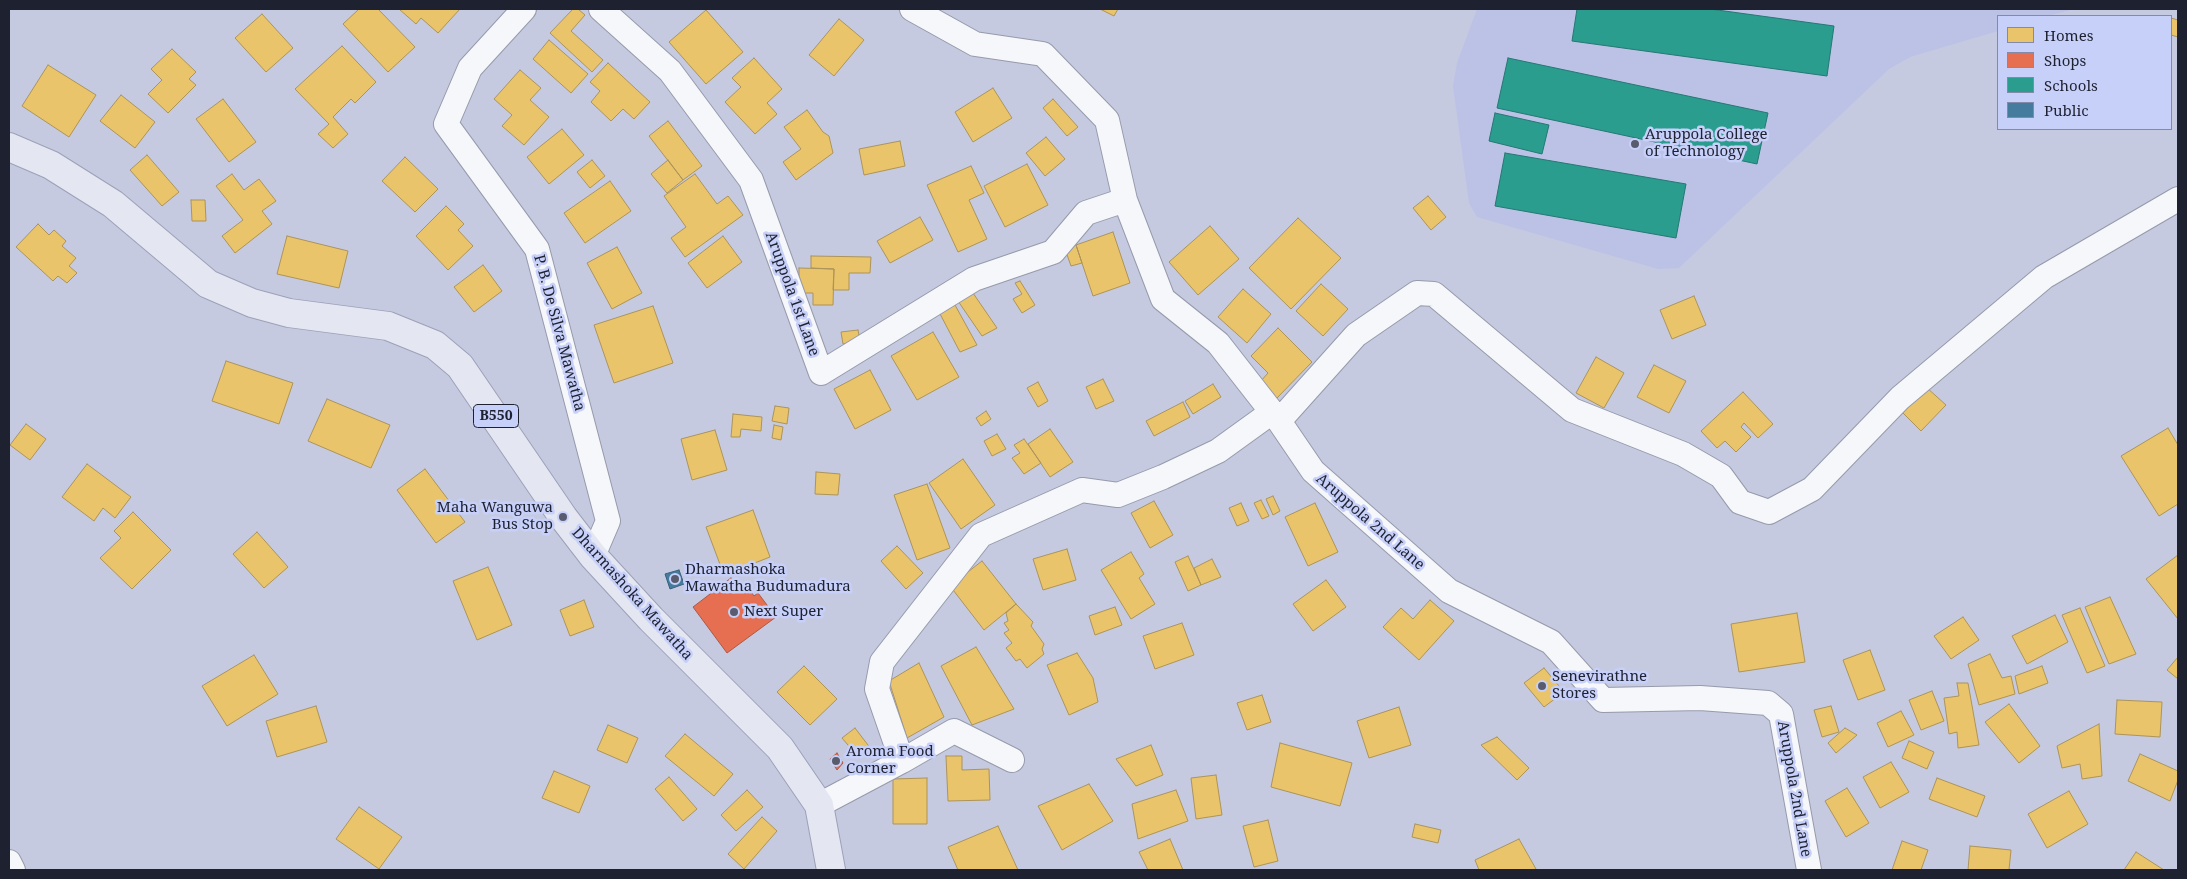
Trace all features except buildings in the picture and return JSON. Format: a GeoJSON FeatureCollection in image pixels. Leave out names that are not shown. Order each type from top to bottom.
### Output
{"type":"FeatureCollection","features":[{"type":"Feature","properties":{"kind":"main road","name":"Dharmashoka Mawatha"},"geometry":{"type":"LineString","coordinates":[[9,147],[51,165],[112,204],[208,284],[252,303],[288,313],[388,326],[435,346],[460,366],[563,517],[593,556],[652,619],[780,748],[819,805],[831,870]]}},
{"type":"Feature","properties":{"kind":"street","name":"P. B. De Silva Mawatha"},"geometry":{"type":"LineString","coordinates":[[524,9],[470,68],[446,124],[537,249],[608,521],[593,556]]}},
{"type":"Feature","properties":{"kind":"street","name":"Aruppola 1st Lane"},"geometry":{"type":"LineString","coordinates":[[601,9],[670,71],[751,180],[821,373],[974,279],[1053,252],[1086,212],[1125,200]]}},
{"type":"Feature","properties":{"kind":"street","name":"Aruppola 2nd Lane"},"geometry":{"type":"LineString","coordinates":[[912,9],[975,44],[1043,54],[1107,120],[1125,200],[1163,299],[1218,343],[1275,417],[1313,471],[1449,591],[1551,642],[1604,700],[1700,698],[1768,703],[1781,714],[1809,870]]}},
{"type":"Feature","properties":{"kind":"street"},"geometry":{"type":"LineString","coordinates":[[902,761],[877,689],[882,662],[981,535],[1082,490],[1118,495],[1163,477],[1218,451],[1275,417],[1356,334],[1417,293],[1434,294],[1572,410],[1683,454],[1721,476],[1740,502],[1769,512],[1812,489],[1900,398],[2044,277],[2178,199]]}},
{"type":"Feature","properties":{"kind":"street"},"geometry":{"type":"LineString","coordinates":[[819,805],[954,731],[1012,760]]}},
{"type":"Feature","properties":{"kind":"street"},"geometry":{"type":"LineString","coordinates":[[9,862],[13,870]]}},
{"type":"Feature","properties":{"kind":"shaded area","name":"Aruppola College of Technology"},"geometry":{"type":"Polygon","coordinates":[[[1477,9],[2074,9],[2052,15],[1997,15],[1997,31],[1910,57],[1889,69],[1679,268],[1658,269],[1477,217],[1469,203],[1453,86],[1457,63],[1477,9]]]}},
{"type":"Feature","properties":{"kind":"place","name":"Aruppola College of Technology"},"geometry":{"type":"Point","coordinates":[1635,144]}},
{"type":"Feature","properties":{"kind":"place","name":"Maha Wanguwa Bus Stop"},"geometry":{"type":"Point","coordinates":[563,517]}},
{"type":"Feature","properties":{"kind":"place","name":"Dharmashoka Mawatha Budumadura"},"geometry":{"type":"Point","coordinates":[675,579]}},
{"type":"Feature","properties":{"kind":"place","name":"Next Super"},"geometry":{"type":"Point","coordinates":[734,612]}},
{"type":"Feature","properties":{"kind":"place","name":"Senevirathne Stores"},"geometry":{"type":"Point","coordinates":[1542,686]}},
{"type":"Feature","properties":{"kind":"place","name":"Aroma Food Corner"},"geometry":{"type":"Point","coordinates":[836,761]}}]}
